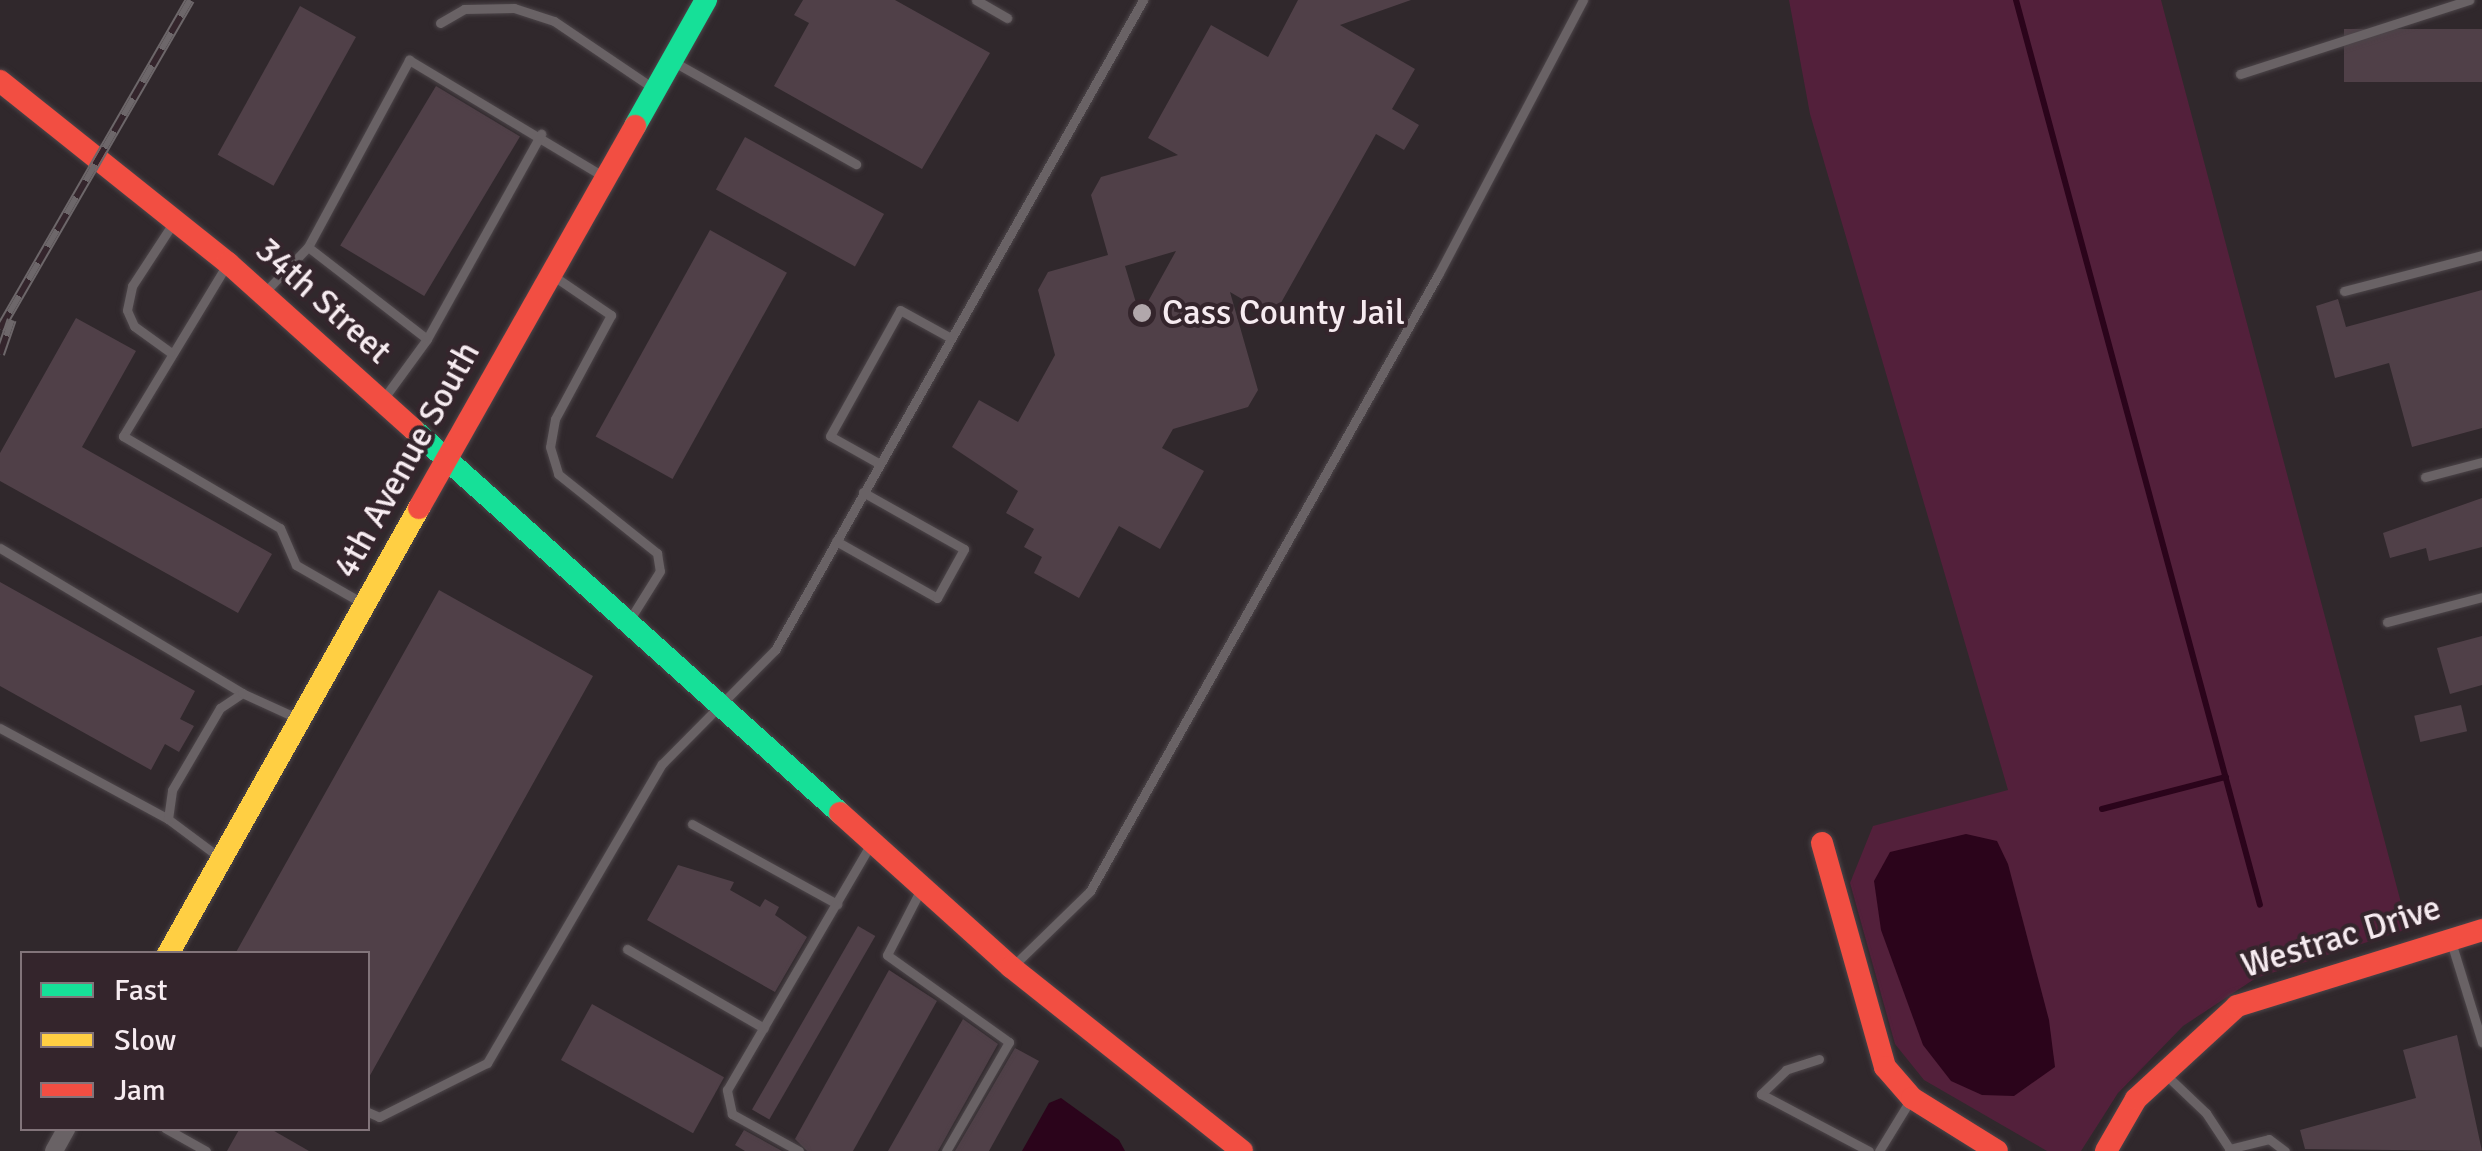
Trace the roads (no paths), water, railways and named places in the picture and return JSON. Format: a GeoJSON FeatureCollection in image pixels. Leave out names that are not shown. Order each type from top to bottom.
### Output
{"type":"FeatureCollection","features":[{"type":"Feature","properties":{"kind":"street","name":"4th Avenue South"},"geometry":{"type":"LineString","coordinates":[[170,951],[706,0]]}},
{"type":"Feature","properties":{"kind":"street","name":"34th Street"},"geometry":{"type":"LineString","coordinates":[[0,81],[228,263],[1011,967],[1242,1151]]}},
{"type":"Feature","properties":{"kind":"street"},"geometry":{"type":"LineString","coordinates":[[1822,843],[1869,1028],[1885,1067],[1912,1098],[1997,1151]]}},
{"type":"Feature","properties":{"kind":"street","name":"Westrac Drive"},"geometry":{"type":"LineString","coordinates":[[2106,1151],[2162,1072],[2237,1006],[2482,930]]}},
{"type":"Feature","properties":{"kind":"lane"},"geometry":{"type":"LineString","coordinates":[[976,0],[1006,18]]}},
{"type":"Feature","properties":{"kind":"lane"},"geometry":{"type":"LineString","coordinates":[[370,1113],[378,1117],[487,1064],[662,764],[774,650],[1143,0]]}},
{"type":"Feature","properties":{"kind":"lane"},"geometry":{"type":"LineString","coordinates":[[1011,967],[1090,890],[1438,275],[1583,0]]}},
{"type":"Feature","properties":{"kind":"lane"},"geometry":{"type":"LineString","coordinates":[[2240,74],[2469,0]]}},
{"type":"Feature","properties":{"kind":"lane"},"geometry":{"type":"LineString","coordinates":[[440,22],[481,9],[554,21],[655,90]]}},
{"type":"Feature","properties":{"kind":"lane"},"geometry":{"type":"LineString","coordinates":[[262,295],[308,247],[410,60],[540,134],[606,178]]}},
{"type":"Feature","properties":{"kind":"lane"},"geometry":{"type":"LineString","coordinates":[[671,61],[856,164]]}},
{"type":"Feature","properties":{"kind":"lane"},"geometry":{"type":"LineString","coordinates":[[382,401],[427,339],[540,134]]}},
{"type":"Feature","properties":{"kind":"lane"},"geometry":{"type":"LineString","coordinates":[[170,352],[134,326],[127,310],[139,274],[175,221]]}},
{"type":"Feature","properties":{"kind":"lane"},"geometry":{"type":"LineString","coordinates":[[308,247],[427,339]]}},
{"type":"Feature","properties":{"kind":"lane"},"geometry":{"type":"LineString","coordinates":[[2344,291],[2482,256]]}},
{"type":"Feature","properties":{"kind":"lane"},"geometry":{"type":"LineString","coordinates":[[228,263],[170,352],[123,436],[280,528],[296,565],[366,605]]}},
{"type":"Feature","properties":{"kind":"lane"},"geometry":{"type":"LineString","coordinates":[[551,275],[611,316],[556,419],[550,447],[558,474],[657,554],[660,571],[629,622]]}},
{"type":"Feature","properties":{"kind":"lane"},"geometry":{"type":"LineString","coordinates":[[880,464],[830,436],[900,310],[951,338]]}},
{"type":"Feature","properties":{"kind":"lane"},"geometry":{"type":"LineString","coordinates":[[2426,477],[2482,462]]}},
{"type":"Feature","properties":{"kind":"lane"},"geometry":{"type":"LineString","coordinates":[[836,541],[936,598],[964,550],[864,492]]}},
{"type":"Feature","properties":{"kind":"lane"},"geometry":{"type":"LineString","coordinates":[[0,548],[242,693],[301,721]]}},
{"type":"Feature","properties":{"kind":"lane"},"geometry":{"type":"LineString","coordinates":[[2388,622],[2482,597]]}},
{"type":"Feature","properties":{"kind":"lane"},"geometry":{"type":"LineString","coordinates":[[168,820],[172,790],[220,708],[242,693]]}},
{"type":"Feature","properties":{"kind":"lane"},"geometry":{"type":"LineString","coordinates":[[0,728],[168,820],[222,859]]}},
{"type":"Feature","properties":{"kind":"lane"},"geometry":{"type":"LineString","coordinates":[[692,824],[837,904]]}},
{"type":"Feature","properties":{"kind":"lane"},"geometry":{"type":"LineString","coordinates":[[799,1151],[732,1114],[727,1090],[872,842]]}},
{"type":"Feature","properties":{"kind":"lane"},"geometry":{"type":"LineString","coordinates":[[922,886],[887,955],[1009,1042],[946,1151]]}},
{"type":"Feature","properties":{"kind":"lane"},"geometry":{"type":"LineString","coordinates":[[2450,940],[2482,1042]]}},
{"type":"Feature","properties":{"kind":"lane"},"geometry":{"type":"LineString","coordinates":[[627,949],[764,1028]]}},
{"type":"Feature","properties":{"kind":"lane"},"geometry":{"type":"LineString","coordinates":[[1819,1059],[1786,1070],[1761,1094],[1870,1151]]}},
{"type":"Feature","properties":{"kind":"lane"},"geometry":{"type":"LineString","coordinates":[[2162,1072],[2229,1150],[2270,1139],[2284,1151]]}},
{"type":"Feature","properties":{"kind":"lane"},"geometry":{"type":"LineString","coordinates":[[1879,1151],[1912,1098]]}},
{"type":"Feature","properties":{"kind":"lane"},"geometry":{"type":"LineString","coordinates":[[170,1131],[206,1151]]}},
{"type":"Feature","properties":{"kind":"waterway"},"geometry":{"type":"LineString","coordinates":[[2016,0],[2260,905]]}},
{"type":"Feature","properties":{"kind":"waterway"},"geometry":{"type":"LineString","coordinates":[[2102,809],[2226,777]]}},
{"type":"Feature","properties":{"kind":"railway"},"geometry":{"type":"LineString","coordinates":[[0,329],[190,0]]}},
{"type":"Feature","properties":{"kind":"railway"},"geometry":{"type":"LineString","coordinates":[[0,354],[12,320]]}},
{"type":"Feature","properties":{"kind":"place","name":"Cass County Jail"},"geometry":{"type":"Point","coordinates":[1142,313]}}]}
